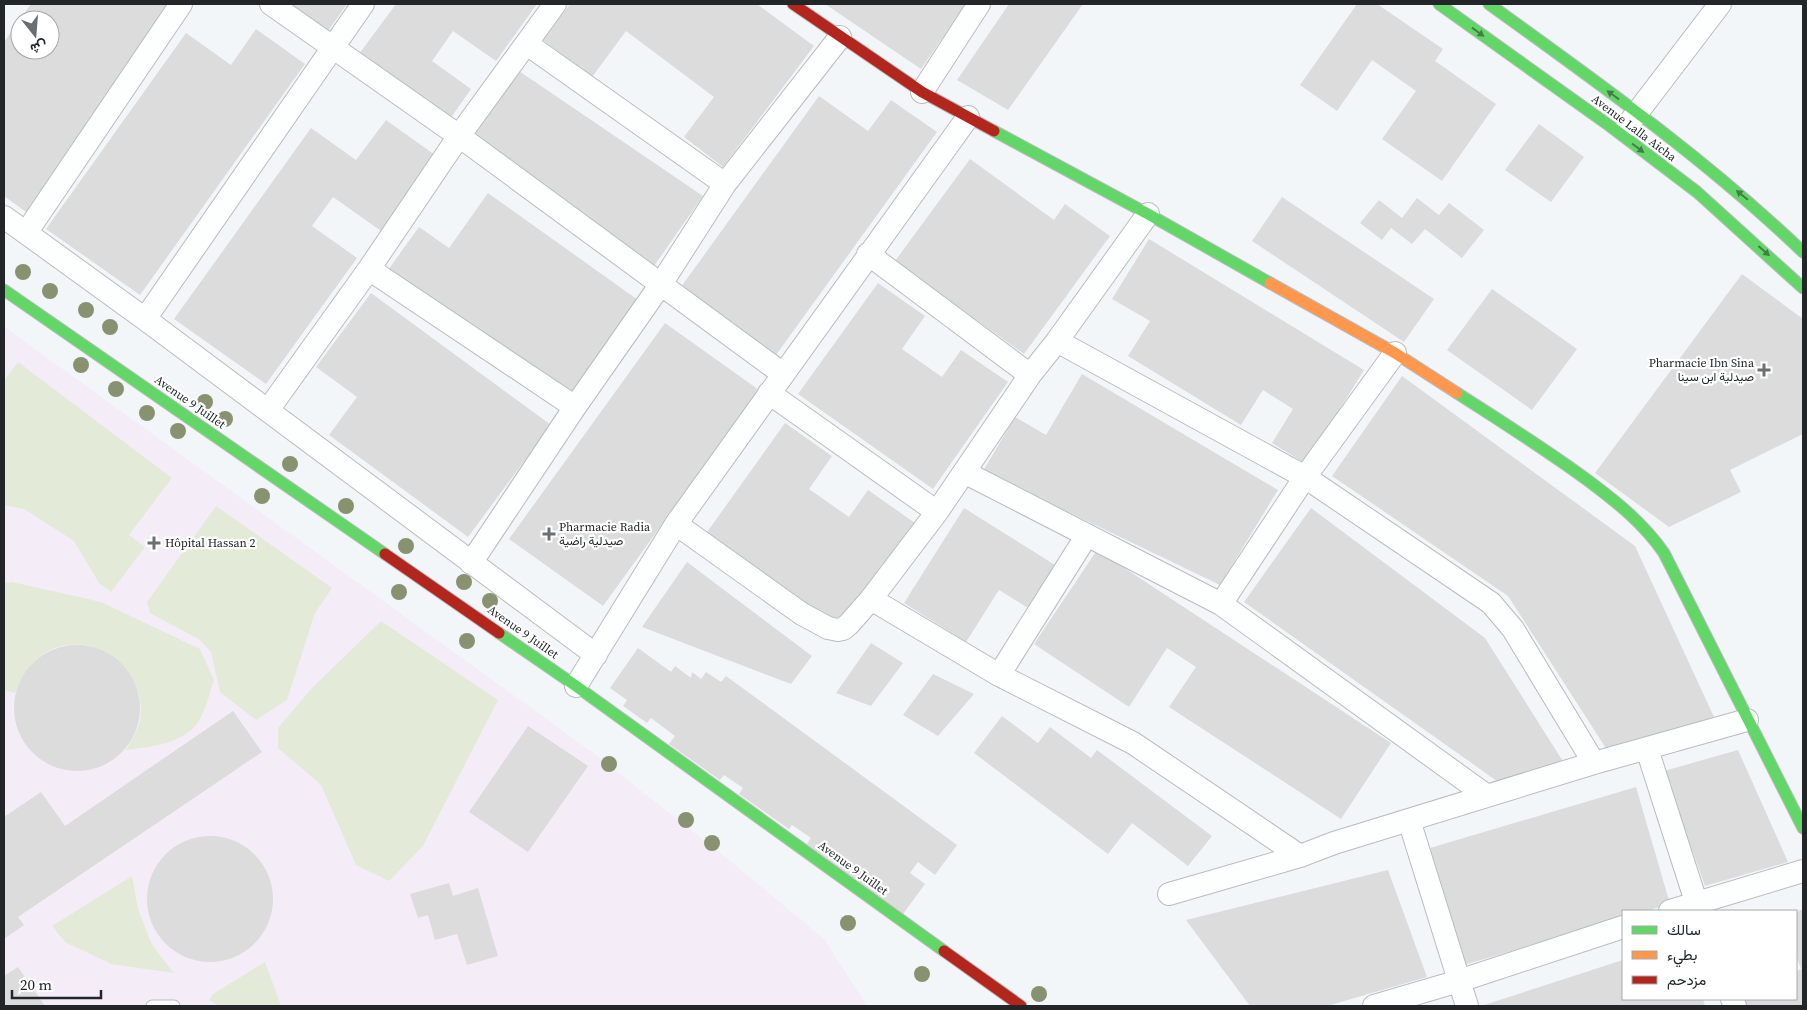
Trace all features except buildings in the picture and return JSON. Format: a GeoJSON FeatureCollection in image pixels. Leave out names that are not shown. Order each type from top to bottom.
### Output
{"type":"FeatureCollection","features":[{"type":"Feature","properties":{"kind":"street"},"geometry":{"type":"LineString","coordinates":[[26,233],[182,4]]}},
{"type":"Feature","properties":{"kind":"street"},"geometry":{"type":"LineString","coordinates":[[271,4],[459,136],[783,374]]}},
{"type":"Feature","properties":{"kind":"street"},"geometry":{"type":"LineString","coordinates":[[145,319],[363,4]]}},
{"type":"Feature","properties":{"kind":"street"},"geometry":{"type":"LineString","coordinates":[[268,410],[369,269],[459,136],[555,4]]}},
{"type":"Feature","properties":{"kind":"street"},"geometry":{"type":"LineString","coordinates":[[793,4],[922,92],[1148,214],[1395,352],[1554,455],[1626,509],[1664,553],[1803,828]]}},
{"type":"Feature","properties":{"kind":"street"},"geometry":{"type":"LineString","coordinates":[[922,92],[979,4]]}},
{"type":"Feature","properties":{"kind":"street","name":"Avenue Lalla Aicha"},"geometry":{"type":"LineString","coordinates":[[1439,4],[1697,192],[1803,288]]}},
{"type":"Feature","properties":{"kind":"street","name":"Avenue Lalla Aicha"},"geometry":{"type":"LineString","coordinates":[[1489,4],[1694,156],[1770,219],[1803,252]]}},
{"type":"Feature","properties":{"kind":"street"},"geometry":{"type":"LineString","coordinates":[[1620,135],[1720,4]]}},
{"type":"Feature","properties":{"kind":"street"},"geometry":{"type":"LineString","coordinates":[[471,563],[575,407],[661,284],[725,184],[840,37]]}},
{"type":"Feature","properties":{"kind":"street"},"geometry":{"type":"LineString","coordinates":[[527,44],[725,184]]}},
{"type":"Feature","properties":{"kind":"street"},"geometry":{"type":"LineString","coordinates":[[576,686],[676,524],[968,117]]}},
{"type":"Feature","properties":{"kind":"street"},"geometry":{"type":"LineString","coordinates":[[676,524],[802,614],[828,628],[843,629],[871,599],[937,512],[1030,375],[1057,342],[1148,214]]}},
{"type":"Feature","properties":{"kind":"street"},"geometry":{"type":"LineString","coordinates":[[4,217],[268,410],[596,655]]}},
{"type":"Feature","properties":{"kind":"street"},"geometry":{"type":"LineString","coordinates":[[868,254],[1030,375]]}},
{"type":"Feature","properties":{"kind":"street"},"geometry":{"type":"LineString","coordinates":[[369,269],[575,407]]}},
{"type":"Feature","properties":{"kind":"street","name":"Avenue 9 Juillet"},"geometry":{"type":"LineString","coordinates":[[4,290],[576,686],[1020,1006]]}},
{"type":"Feature","properties":{"kind":"street"},"geometry":{"type":"LineString","coordinates":[[1057,342],[1304,477],[1491,603],[1513,629],[1594,763]]}},
{"type":"Feature","properties":{"kind":"street"},"geometry":{"type":"LineString","coordinates":[[1221,604],[1304,477],[1395,352]]}},
{"type":"Feature","properties":{"kind":"street"},"geometry":{"type":"LineString","coordinates":[[769,393],[937,512]]}},
{"type":"Feature","properties":{"kind":"street"},"geometry":{"type":"LineString","coordinates":[[964,472],[1221,604],[1487,796]]}},
{"type":"Feature","properties":{"kind":"street"},"geometry":{"type":"LineString","coordinates":[[999,675],[1087,535]]}},
{"type":"Feature","properties":{"kind":"street"},"geometry":{"type":"LineString","coordinates":[[871,599],[999,675],[1134,743],[1300,856]]}},
{"type":"Feature","properties":{"kind":"street"},"geometry":{"type":"LineString","coordinates":[[1169,894],[1300,856],[1334,843],[1594,763],[1747,720]]}},
{"type":"Feature","properties":{"kind":"street"},"geometry":{"type":"LineString","coordinates":[[1647,749],[1698,907]]}},
{"type":"Feature","properties":{"kind":"street"},"geometry":{"type":"LineString","coordinates":[[1409,820],[1467,1006]]}},
{"type":"Feature","properties":{"kind":"street"},"geometry":{"type":"LineString","coordinates":[[1677,910],[1698,907],[1803,871]]}},
{"type":"Feature","properties":{"kind":"street"},"geometry":{"type":"LineString","coordinates":[[1374,1006],[1459,981],[1622,927]]}},
{"type":"Feature","properties":{"kind":"lane"},"geometry":{"type":"LineString","coordinates":[[152,1006],[174,1006]]}},
{"type":"Feature","properties":{"kind":"shaded area","name":"Hôpital Hassan 2"},"geometry":{"type":"Polygon","coordinates":[[[6,328],[596,755],[740,869],[824,939],[866,1006],[4,1006],[4,332],[6,328]]]}},
{"type":"Feature","properties":{"kind":"green space"},"geometry":{"type":"Polygon","coordinates":[[[18,362],[172,478],[129,535],[145,547],[111,592],[99,583],[74,541],[24,509],[4,505],[4,381],[18,362]]]}},
{"type":"Feature","properties":{"kind":"green space"},"geometry":{"type":"Polygon","coordinates":[[[216,506],[332,588],[315,613],[287,700],[256,720],[220,692],[211,652],[200,640],[150,613],[147,602],[216,506]]]}},
{"type":"Feature","properties":{"kind":"green space"},"geometry":{"type":"Polygon","coordinates":[[[12,582],[101,602],[200,649],[214,680],[205,708],[195,726],[188,733],[168,742],[126,750],[140,722],[139,692],[131,676],[120,662],[105,652],[89,646],[72,645],[54,648],[34,662],[15,693],[4,690],[4,583],[12,582]]]}},
{"type":"Feature","properties":{"kind":"green space"},"geometry":{"type":"Polygon","coordinates":[[[381,621],[498,700],[423,846],[389,881],[356,865],[321,785],[278,748],[278,728],[313,687],[381,621]]]}},
{"type":"Feature","properties":{"kind":"green space"},"geometry":{"type":"Polygon","coordinates":[[[132,876],[138,909],[152,945],[174,973],[111,964],[65,942],[52,926],[132,876]]]}},
{"type":"Feature","properties":{"kind":"green space"},"geometry":{"type":"Polygon","coordinates":[[[265,962],[281,1006],[219,1006],[209,1000],[213,994],[265,962]]]}},
{"type":"Feature","properties":{"kind":"traffic: fast"},"geometry":{"type":"LineString","coordinates":[[1439,4],[1610,126],[1697,192],[1803,288]]}},
{"type":"Feature","properties":{"kind":"traffic: fast"},"geometry":{"type":"LineString","coordinates":[[1489,4],[1650,122],[1728,185],[1803,252]]}},
{"type":"Feature","properties":{"kind":"traffic: fast"},"geometry":{"type":"LineString","coordinates":[[994,131],[1148,214],[1270,283]]}},
{"type":"Feature","properties":{"kind":"traffic: fast"},"geometry":{"type":"LineString","coordinates":[[4,290],[385,554]]}},
{"type":"Feature","properties":{"kind":"traffic: fast"},"geometry":{"type":"LineString","coordinates":[[1457,393],[1541,447],[1590,482],[1630,514],[1656,542],[1664,553],[1803,828]]}},
{"type":"Feature","properties":{"kind":"traffic: fast"},"geometry":{"type":"LineString","coordinates":[[499,633],[576,686],[944,951]]}},
{"type":"Feature","properties":{"kind":"traffic: slow"},"geometry":{"type":"LineString","coordinates":[[1270,283],[1395,353],[1457,393]]}},
{"type":"Feature","properties":{"kind":"traffic: jam"},"geometry":{"type":"LineString","coordinates":[[793,4],[922,92],[994,131]]}},
{"type":"Feature","properties":{"kind":"traffic: jam"},"geometry":{"type":"LineString","coordinates":[[385,554],[499,633]]}},
{"type":"Feature","properties":{"kind":"traffic: jam"},"geometry":{"type":"LineString","coordinates":[[944,951],[1021,1006]]}},
{"type":"Feature","properties":{"kind":"place","name":"Pharmacie Ibn Sina صيدلية ابن سينا"},"geometry":{"type":"Point","coordinates":[1764,370]}},
{"type":"Feature","properties":{"kind":"place","name":"Pharmacie Radia صيدلية راضية"},"geometry":{"type":"Point","coordinates":[549,534]}},
{"type":"Feature","properties":{"kind":"place","name":"Hôpital Hassan 2"},"geometry":{"type":"Point","coordinates":[154,543]}}]}
